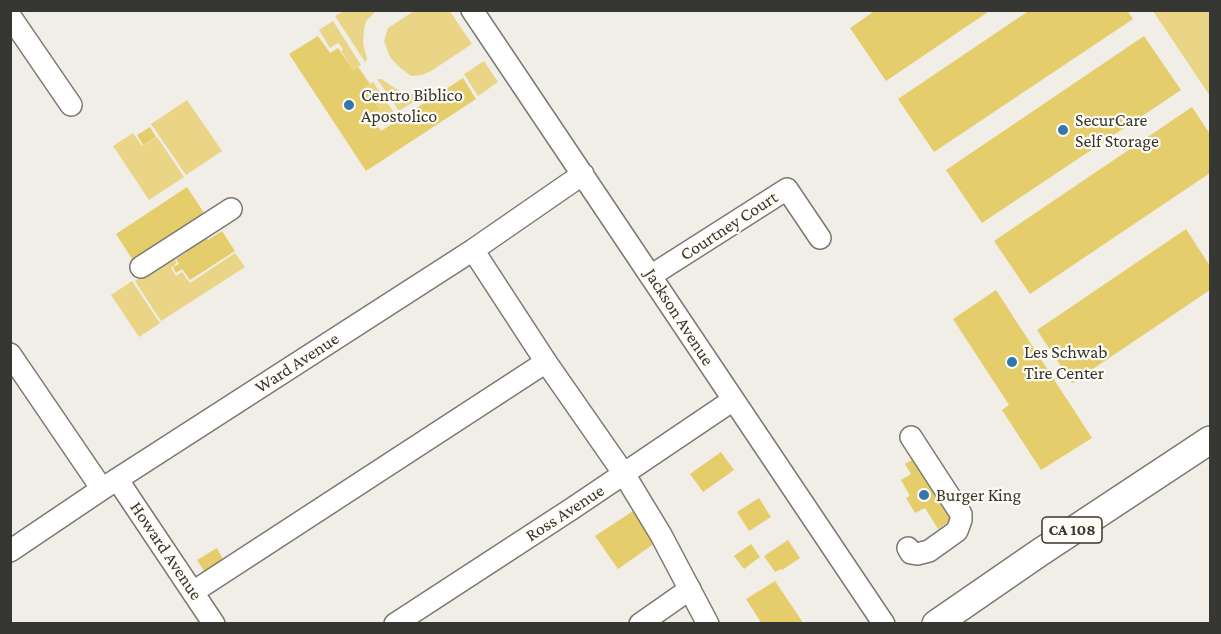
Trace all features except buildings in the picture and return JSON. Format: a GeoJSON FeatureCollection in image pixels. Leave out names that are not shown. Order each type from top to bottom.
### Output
{"type":"FeatureCollection","features":[{"type":"Feature","properties":{"kind":"main road","name":"CA 108"},"geometry":{"type":"LineString","coordinates":[[936,624],[1038,553],[1210,440]]}},
{"type":"Feature","properties":{"kind":"street","name":"Jackson Avenue"},"geometry":{"type":"LineString","coordinates":[[472,10],[884,624]]}},
{"type":"Feature","properties":{"kind":"street"},"geometry":{"type":"LineString","coordinates":[[10,16],[71,105]]}},
{"type":"Feature","properties":{"kind":"street","name":"Ward Avenue"},"geometry":{"type":"LineString","coordinates":[[10,551],[473,250],[583,174]]}},
{"type":"Feature","properties":{"kind":"street","name":"Courtney Court"},"geometry":{"type":"LineString","coordinates":[[652,276],[787,189],[820,238]]}},
{"type":"Feature","properties":{"kind":"street"},"geometry":{"type":"LineString","coordinates":[[141,267],[231,209]]}},
{"type":"Feature","properties":{"kind":"street"},"geometry":{"type":"LineString","coordinates":[[473,250],[546,362],[624,474],[661,535],[708,624]]}},
{"type":"Feature","properties":{"kind":"street","name":"Howard Avenue"},"geometry":{"type":"LineString","coordinates":[[10,354],[193,592],[214,624]]}},
{"type":"Feature","properties":{"kind":"street"},"geometry":{"type":"LineString","coordinates":[[193,592],[546,362]]}},
{"type":"Feature","properties":{"kind":"street","name":"Ross Avenue"},"geometry":{"type":"LineString","coordinates":[[395,624],[733,400]]}},
{"type":"Feature","properties":{"kind":"street"},"geometry":{"type":"LineString","coordinates":[[908,548],[911,553],[917,554],[929,551],[957,531],[961,520],[961,514],[911,437]]}},
{"type":"Feature","properties":{"kind":"street"},"geometry":{"type":"LineString","coordinates":[[640,624],[690,589]]}},
{"type":"Feature","properties":{"kind":"shaded area"},"geometry":{"type":"Polygon","coordinates":[[[449,10],[472,44],[431,71],[411,76],[390,57],[384,41],[388,28],[414,11],[449,10]]]}},
{"type":"Feature","properties":{"kind":"shaded area"},"geometry":{"type":"Polygon","coordinates":[[[344,11],[376,11],[366,21],[364,29],[363,43],[367,59],[365,62],[335,16],[344,11]]]}},
{"type":"Feature","properties":{"kind":"shaded area"},"geometry":{"type":"Polygon","coordinates":[[[1153,11],[1210,11],[1210,96],[1153,11]]]}},
{"type":"Feature","properties":{"kind":"shaded area"},"geometry":{"type":"Polygon","coordinates":[[[333,21],[361,65],[353,70],[338,43],[330,48],[319,30],[333,21]]]}},
{"type":"Feature","properties":{"kind":"shaded area"},"geometry":{"type":"Polygon","coordinates":[[[484,61],[498,82],[478,96],[464,74],[484,61]]]}},
{"type":"Feature","properties":{"kind":"shaded area"},"geometry":{"type":"Polygon","coordinates":[[[377,79],[381,79],[404,94],[424,95],[399,111],[377,79]]]}},
{"type":"Feature","properties":{"kind":"shaded area"},"geometry":{"type":"Polygon","coordinates":[[[373,82],[395,114],[377,125],[371,116],[380,110],[365,87],[373,82]]]}},
{"type":"Feature","properties":{"kind":"shaded area"},"geometry":{"type":"Polygon","coordinates":[[[187,100],[222,151],[186,175],[151,124],[187,100]]]}},
{"type":"Feature","properties":{"kind":"shaded area"},"geometry":{"type":"Polygon","coordinates":[[[133,133],[142,146],[157,137],[184,177],[149,200],[113,146],[133,133]]]}},
{"type":"Feature","properties":{"kind":"shaded area"},"geometry":{"type":"Polygon","coordinates":[[[235,253],[245,267],[161,321],[135,281],[173,256],[177,263],[171,268],[176,276],[182,272],[190,283],[235,253]]]}},
{"type":"Feature","properties":{"kind":"shaded area"},"geometry":{"type":"Polygon","coordinates":[[[132,281],[160,323],[139,337],[111,295],[132,281]]]}},
{"type":"Feature","properties":{"kind":"place","name":"Centro Biblico Apostolico"},"geometry":{"type":"Point","coordinates":[349,105]}},
{"type":"Feature","properties":{"kind":"place","name":"SecurCare Self Storage"},"geometry":{"type":"Point","coordinates":[1063,130]}},
{"type":"Feature","properties":{"kind":"place","name":"Les Schwab Tire Center"},"geometry":{"type":"Point","coordinates":[1012,362]}},
{"type":"Feature","properties":{"kind":"place","name":"Burger King"},"geometry":{"type":"Point","coordinates":[924,495]}}]}
